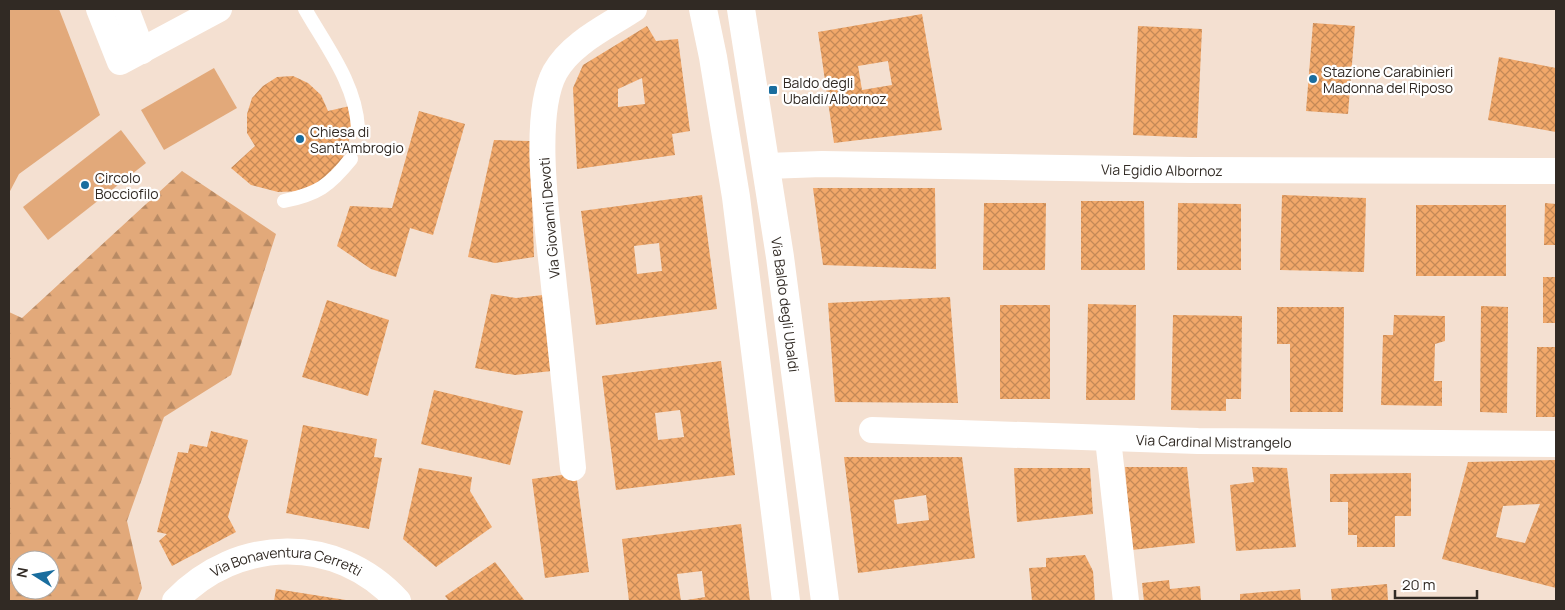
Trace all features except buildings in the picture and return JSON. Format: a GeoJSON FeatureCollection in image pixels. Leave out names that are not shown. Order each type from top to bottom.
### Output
{"type":"FeatureCollection","features":[{"type":"Feature","properties":{"kind":"main road"},"geometry":{"type":"LineString","coordinates":[[703,9],[713,57],[736,197],[786,601]]}},
{"type":"Feature","properties":{"kind":"main road","name":"Via Baldo degli Ubaldi"},"geometry":{"type":"LineString","coordinates":[[740,9],[767,166],[825,601]]}},
{"type":"Feature","properties":{"kind":"street"},"geometry":{"type":"LineString","coordinates":[[99,9],[131,57]]}},
{"type":"Feature","properties":{"kind":"street"},"geometry":{"type":"LineString","coordinates":[[126,9],[131,57]]}},
{"type":"Feature","properties":{"kind":"street"},"geometry":{"type":"LineString","coordinates":[[131,57],[219,9]]}},
{"type":"Feature","properties":{"kind":"street","name":"Via Giovanni Devoti"},"geometry":{"type":"LineString","coordinates":[[573,468],[545,196],[544,106],[550,81],[569,52],[634,9]]}},
{"type":"Feature","properties":{"kind":"street","name":"Via Egidio Albornoz"},"geometry":{"type":"LineString","coordinates":[[767,166],[822,164],[1192,170],[1556,171]]}},
{"type":"Feature","properties":{"kind":"street","name":"Via Cardinal Mistrangelo"},"geometry":{"type":"LineString","coordinates":[[872,430],[1108,439],[1556,444]]}},
{"type":"Feature","properties":{"kind":"street"},"geometry":{"type":"LineString","coordinates":[[1108,439],[1126,601]]}},
{"type":"Feature","properties":{"kind":"street","name":"Via Bonaventura Cerretti"},"geometry":{"type":"LineString","coordinates":[[175,601],[202,578],[227,564],[261,553],[282,551],[315,554],[344,563],[380,584],[398,601]]}},
{"type":"Feature","properties":{"kind":"lane"},"geometry":{"type":"LineString","coordinates":[[305,9],[344,76],[357,107],[358,128]]}},
{"type":"Feature","properties":{"kind":"lane"},"geometry":{"type":"LineString","coordinates":[[284,201],[309,196],[334,180],[351,159]]}},
{"type":"Feature","properties":{"kind":"green space"},"geometry":{"type":"Polygon","coordinates":[[[9,9],[59,9],[100,115],[19,174],[9,193],[9,9]]]}},
{"type":"Feature","properties":{"kind":"green space"},"geometry":{"type":"Polygon","coordinates":[[[214,68],[237,108],[164,150],[141,110],[214,68]]]}},
{"type":"Feature","properties":{"kind":"green space","name":"Circolo Bocciofilo"},"geometry":{"type":"Polygon","coordinates":[[[121,130],[146,163],[48,240],[23,207],[121,130]]]}},
{"type":"Feature","properties":{"kind":"green space"},"geometry":{"type":"Polygon","coordinates":[[[182,171],[276,234],[231,375],[164,417],[127,521],[142,588],[137,601],[9,601],[9,312],[22,318],[182,171]]]}},
{"type":"Feature","properties":{"kind":"place","name":"Stazione Carabinieri Madonna del Riposo"},"geometry":{"type":"Point","coordinates":[1313,79]}},
{"type":"Feature","properties":{"kind":"place","name":"Baldo degli Ubaldi/Albornoz"},"geometry":{"type":"Point","coordinates":[773,90]}},
{"type":"Feature","properties":{"kind":"place","name":"Chiesa di Sant'Ambrogio"},"geometry":{"type":"Point","coordinates":[300,139]}},
{"type":"Feature","properties":{"kind":"place","name":"Circolo Bocciofilo"},"geometry":{"type":"Point","coordinates":[85,185]}}]}
